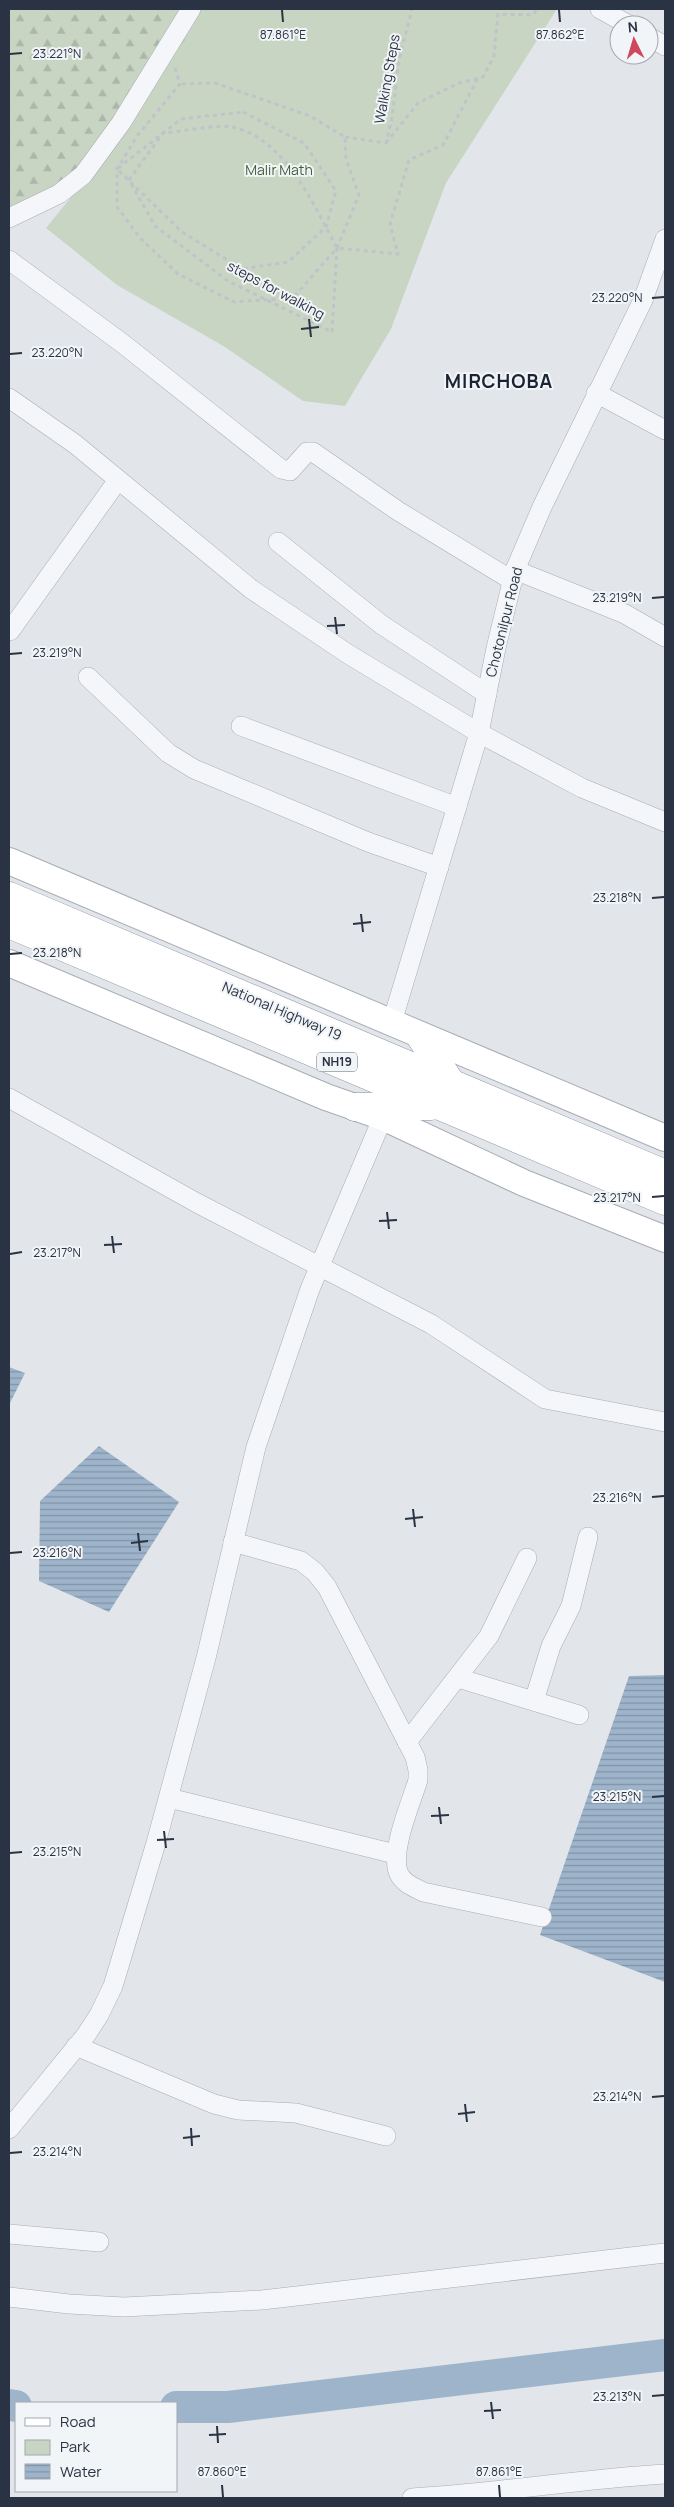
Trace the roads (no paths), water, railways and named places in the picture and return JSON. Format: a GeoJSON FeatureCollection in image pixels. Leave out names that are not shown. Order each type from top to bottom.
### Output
{"type":"FeatureCollection","features":[{"type":"Feature","properties":{"kind":"highway","name":"National Highway 19"},"geometry":{"type":"LineString","coordinates":[[9,896],[447,1095],[665,1174]]}},
{"type":"Feature","properties":{"kind":"highway","name":"NH19"},"geometry":{"type":"LineString","coordinates":[[9,924],[447,1095],[665,1202]]}},
{"type":"Feature","properties":{"kind":"highway"},"geometry":{"type":"LineString","coordinates":[[355,1107],[447,1095],[420,1036]]}},
{"type":"Feature","properties":{"kind":"main road"},"geometry":{"type":"LineString","coordinates":[[9,861],[665,1138]]}},
{"type":"Feature","properties":{"kind":"main road"},"geometry":{"type":"LineString","coordinates":[[9,963],[326,1097],[383,1117],[524,1183],[665,1239]]}},
{"type":"Feature","properties":{"kind":"street"},"geometry":{"type":"LineString","coordinates":[[9,218],[59,194],[83,175],[101,153],[191,9]]}},
{"type":"Feature","properties":{"kind":"street","name":"Chotonilpur Road"},"geometry":{"type":"LineString","coordinates":[[392,1022],[479,733],[514,575],[542,507],[643,300],[664,246]]}},
{"type":"Feature","properties":{"kind":"street"},"geometry":{"type":"LineString","coordinates":[[9,260],[122,343],[281,469],[290,471],[306,452],[313,452],[390,506],[514,575],[625,614],[665,637]]}},
{"type":"Feature","properties":{"kind":"street"},"geometry":{"type":"LineString","coordinates":[[596,393],[665,430]]}},
{"type":"Feature","properties":{"kind":"street"},"geometry":{"type":"LineString","coordinates":[[9,398],[75,444],[252,589],[348,654],[479,733],[582,788],[665,822]]}},
{"type":"Feature","properties":{"kind":"street"},"geometry":{"type":"LineString","coordinates":[[10,632],[118,480]]}},
{"type":"Feature","properties":{"kind":"street"},"geometry":{"type":"LineString","coordinates":[[278,542],[382,625],[487,694]]}},
{"type":"Feature","properties":{"kind":"street"},"geometry":{"type":"LineString","coordinates":[[88,677],[168,754],[194,769],[368,842],[439,867]]}},
{"type":"Feature","properties":{"kind":"street"},"geometry":{"type":"LineString","coordinates":[[241,726],[457,807]]}},
{"type":"Feature","properties":{"kind":"street"},"geometry":{"type":"LineString","coordinates":[[9,1098],[197,1203],[431,1324],[544,1400],[665,1422]]}},
{"type":"Feature","properties":{"kind":"street"},"geometry":{"type":"LineString","coordinates":[[9,2129],[99,2015],[113,1986],[168,1798],[206,1658],[256,1447],[318,1267],[383,1117]]}},
{"type":"Feature","properties":{"kind":"street"},"geometry":{"type":"LineString","coordinates":[[534,1701],[551,1646],[571,1606],[588,1537]]}},
{"type":"Feature","properties":{"kind":"street"},"geometry":{"type":"LineString","coordinates":[[233,1542],[301,1561],[315,1572],[326,1587],[407,1742],[418,1770],[418,1780],[395,1854],[399,1874],[406,1883],[423,1892],[542,1917]]}},
{"type":"Feature","properties":{"kind":"street"},"geometry":{"type":"LineString","coordinates":[[407,1742],[489,1636],[527,1558]]}},
{"type":"Feature","properties":{"kind":"street"},"geometry":{"type":"LineString","coordinates":[[458,1678],[579,1715]]}},
{"type":"Feature","properties":{"kind":"street"},"geometry":{"type":"LineString","coordinates":[[168,1798],[395,1854]]}},
{"type":"Feature","properties":{"kind":"street"},"geometry":{"type":"LineString","coordinates":[[76,2046],[214,2104],[238,2110],[296,2113],[386,2136]]}},
{"type":"Feature","properties":{"kind":"street"},"geometry":{"type":"LineString","coordinates":[[9,2234],[99,2242]]}},
{"type":"Feature","properties":{"kind":"street"},"geometry":{"type":"LineString","coordinates":[[9,2296],[69,2304],[124,2306],[262,2300],[665,2252]]}},
{"type":"Feature","properties":{"kind":"street"},"geometry":{"type":"LineString","coordinates":[[412,2498],[488,2493],[618,2477],[665,2474]]}},
{"type":"Feature","properties":{"kind":"water"},"geometry":{"type":"Polygon","coordinates":[[[9,1367],[25,1373],[9,1405],[9,1367]]]}},
{"type":"Feature","properties":{"kind":"water"},"geometry":{"type":"Polygon","coordinates":[[[99,1446],[179,1502],[109,1612],[39,1581],[40,1501],[99,1446]]]}},
{"type":"Feature","properties":{"kind":"water"},"geometry":{"type":"Polygon","coordinates":[[[665,1675],[665,1982],[540,1935],[629,1676],[665,1675]]]}},
{"type":"Feature","properties":{"kind":"waterway"},"geometry":{"type":"LineString","coordinates":[[178,2407],[228,2407],[665,2355]]}},
{"type":"Feature","properties":{"kind":"waterway"},"geometry":{"type":"LineString","coordinates":[[9,2405],[15,2406]]}},
{"type":"Feature","properties":{"kind":"district","name":"MIRCHOBA"},"geometry":{"type":"Point","coordinates":[499,381]}},
{"type":"Feature","properties":{"kind":"park label","name":"Malir Math"},"geometry":{"type":"Point","coordinates":[279,170]}}]}
